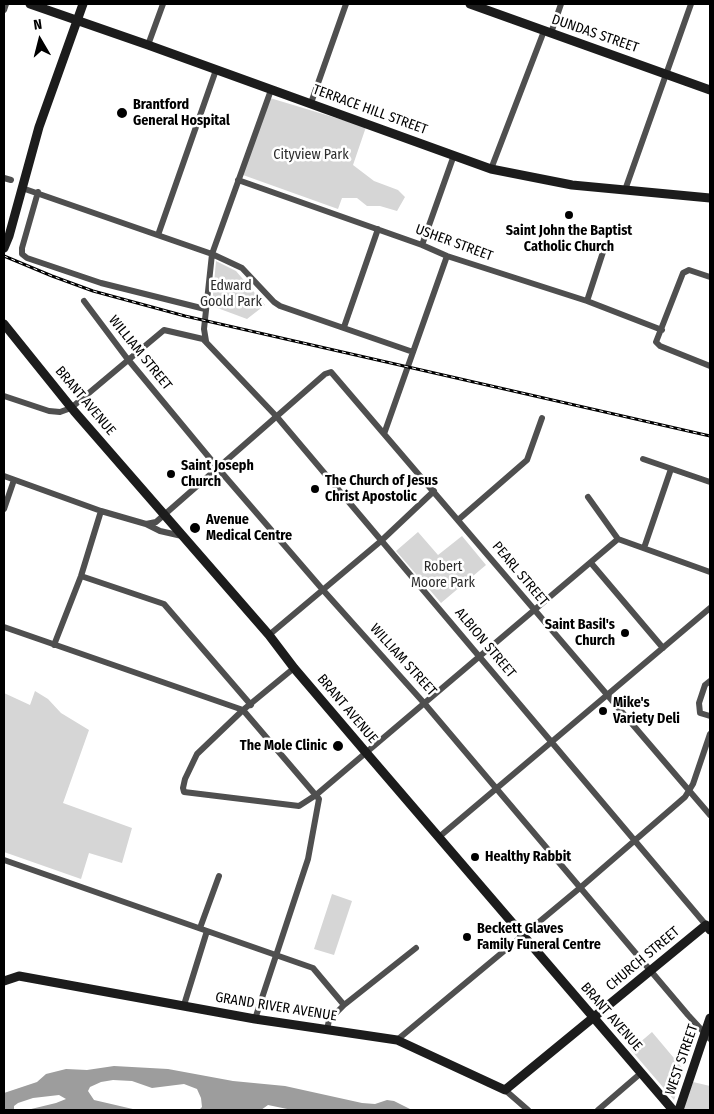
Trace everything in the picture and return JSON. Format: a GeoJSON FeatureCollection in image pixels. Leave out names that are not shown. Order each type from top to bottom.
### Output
{"type":"FeatureCollection","features":[{"type":"Feature","properties":{"kind":"street"},"geometry":{"type":"LineString","coordinates":[[4,10],[6,4]]}},
{"type":"Feature","properties":{"kind":"street","name":"TERRACE HILL STREET"},"geometry":{"type":"LineString","coordinates":[[30,4],[491,169],[572,186],[710,198]]}},
{"type":"Feature","properties":{"kind":"street"},"geometry":{"type":"LineString","coordinates":[[4,248],[39,127],[83,4]]}},
{"type":"Feature","properties":{"kind":"street"},"geometry":{"type":"LineString","coordinates":[[148,45],[163,4]]}},
{"type":"Feature","properties":{"kind":"street"},"geometry":{"type":"LineString","coordinates":[[311,103],[346,4]]}},
{"type":"Feature","properties":{"kind":"street"},"geometry":{"type":"LineString","coordinates":[[491,169],[561,4]]}},
{"type":"Feature","properties":{"kind":"street"},"geometry":{"type":"LineString","coordinates":[[625,190],[691,4]]}},
{"type":"Feature","properties":{"kind":"street","name":"DUNDAS STREET"},"geometry":{"type":"LineString","coordinates":[[475,5],[710,90]]}},
{"type":"Feature","properties":{"kind":"street"},"geometry":{"type":"LineString","coordinates":[[158,235],[216,70]]}},
{"type":"Feature","properties":{"kind":"street"},"geometry":{"type":"LineString","coordinates":[[206,341],[204,329],[212,254],[271,90]]}},
{"type":"Feature","properties":{"kind":"street"},"geometry":{"type":"LineString","coordinates":[[422,245],[454,155]]}},
{"type":"Feature","properties":{"kind":"street"},"geometry":{"type":"LineString","coordinates":[[4,178],[11,180]]}},
{"type":"Feature","properties":{"kind":"street","name":"USHER STREET"},"geometry":{"type":"LineString","coordinates":[[238,180],[378,229],[448,256],[587,301],[662,330]]}},
{"type":"Feature","properties":{"kind":"street"},"geometry":{"type":"LineString","coordinates":[[22,188],[212,254],[242,268],[280,306],[413,352]]}},
{"type":"Feature","properties":{"kind":"street"},"geometry":{"type":"LineString","coordinates":[[38,192],[22,248],[22,254],[27,258],[101,283],[206,309]]}},
{"type":"Feature","properties":{"kind":"street"},"geometry":{"type":"LineString","coordinates":[[344,328],[378,229]]}},
{"type":"Feature","properties":{"kind":"street"},"geometry":{"type":"LineString","coordinates":[[587,301],[603,252]]}},
{"type":"Feature","properties":{"kind":"street"},"geometry":{"type":"LineString","coordinates":[[384,434],[448,256]]}},
{"type":"Feature","properties":{"kind":"street"},"geometry":{"type":"LineString","coordinates":[[710,277],[686,271],[656,342],[660,346],[710,366]]}},
{"type":"Feature","properties":{"kind":"street","name":"WILLIAM STREET"},"geometry":{"type":"LineString","coordinates":[[84,301],[127,358],[219,468],[323,590],[498,789],[707,1036]]}},
{"type":"Feature","properties":{"kind":"street"},"geometry":{"type":"LineString","coordinates":[[195,337],[206,309]]}},
{"type":"Feature","properties":{"kind":"street","name":"BRANT AVENUE"},"geometry":{"type":"LineString","coordinates":[[4,324],[71,408],[269,635],[294,668],[366,753],[673,1110]]}},
{"type":"Feature","properties":{"kind":"street","name":"ALBION STREET"},"geometry":{"type":"LineString","coordinates":[[127,358],[164,330],[206,341],[276,417],[708,927]]}},
{"type":"Feature","properties":{"kind":"street"},"geometry":{"type":"LineString","coordinates":[[4,396],[49,411],[60,412],[71,408],[127,358]]}},
{"type":"Feature","properties":{"kind":"street","name":"PEARL STREET"},"geometry":{"type":"LineString","coordinates":[[276,417],[325,374],[331,372],[710,815]]}},
{"type":"Feature","properties":{"kind":"street"},"geometry":{"type":"LineString","coordinates":[[146,524],[156,522],[276,417]]}},
{"type":"Feature","properties":{"kind":"street"},"geometry":{"type":"LineString","coordinates":[[458,520],[527,460],[542,418]]}},
{"type":"Feature","properties":{"kind":"street"},"geometry":{"type":"LineString","coordinates":[[644,459],[710,482]]}},
{"type":"Feature","properties":{"kind":"street"},"geometry":{"type":"LineString","coordinates":[[644,548],[671,468]]}},
{"type":"Feature","properties":{"kind":"street"},"geometry":{"type":"LineString","coordinates":[[4,476],[101,511],[146,524],[160,531],[182,536]]}},
{"type":"Feature","properties":{"kind":"street"},"geometry":{"type":"LineString","coordinates":[[4,509],[14,480]]}},
{"type":"Feature","properties":{"kind":"street"},"geometry":{"type":"LineString","coordinates":[[269,635],[381,540],[434,492]]}},
{"type":"Feature","properties":{"kind":"street"},"geometry":{"type":"LineString","coordinates":[[588,497],[618,539],[710,572]]}},
{"type":"Feature","properties":{"kind":"street"},"geometry":{"type":"LineString","coordinates":[[54,645],[81,576],[101,511]]}},
{"type":"Feature","properties":{"kind":"street"},"geometry":{"type":"LineString","coordinates":[[294,668],[243,710],[197,754],[185,779],[184,792],[299,806],[316,795],[618,539]]}},
{"type":"Feature","properties":{"kind":"street"},"geometry":{"type":"LineString","coordinates":[[591,563],[663,648]]}},
{"type":"Feature","properties":{"kind":"street"},"geometry":{"type":"LineString","coordinates":[[81,576],[164,604],[250,705]]}},
{"type":"Feature","properties":{"kind":"street"},"geometry":{"type":"LineString","coordinates":[[439,838],[710,608]]}},
{"type":"Feature","properties":{"kind":"street"},"geometry":{"type":"LineString","coordinates":[[4,627],[243,710],[319,799],[308,859],[256,1019]]}},
{"type":"Feature","properties":{"kind":"street"},"geometry":{"type":"LineString","coordinates":[[710,681],[705,685],[699,703],[700,712],[710,716]]}},
{"type":"Feature","properties":{"kind":"street"},"geometry":{"type":"LineString","coordinates":[[397,1040],[581,887],[685,797],[710,734]]}},
{"type":"Feature","properties":{"kind":"street"},"geometry":{"type":"LineString","coordinates":[[4,860],[313,968],[344,1005]]}},
{"type":"Feature","properties":{"kind":"street"},"geometry":{"type":"LineString","coordinates":[[200,928],[219,876]]}},
{"type":"Feature","properties":{"kind":"street","name":"CHURCH STREET"},"geometry":{"type":"LineString","coordinates":[[505,1090],[650,970],[708,927]]}},
{"type":"Feature","properties":{"kind":"street"},"geometry":{"type":"LineString","coordinates":[[184,1005],[207,931]]}},
{"type":"Feature","properties":{"kind":"street"},"geometry":{"type":"LineString","coordinates":[[327,1030],[329,1020],[344,1005],[416,948]]}},
{"type":"Feature","properties":{"kind":"street","name":"GRAND RIVER AVENUE"},"geometry":{"type":"LineString","coordinates":[[4,981],[19,976],[256,1019],[397,1040],[505,1090],[528,1110]]}},
{"type":"Feature","properties":{"kind":"street","name":"WEST STREET"},"geometry":{"type":"LineString","coordinates":[[679,1110],[707,1036],[710,1018]]}},
{"type":"Feature","properties":{"kind":"street"},"geometry":{"type":"LineString","coordinates":[[598,1110],[641,1073]]}},
{"type":"Feature","properties":{"kind":"green space","name":"Cityview Park"},"geometry":{"type":"Polygon","coordinates":[[[270,98],[366,127],[353,165],[374,181],[398,190],[405,197],[397,211],[380,206],[367,206],[357,198],[342,198],[338,209],[243,175],[270,98]]]}},
{"type":"Feature","properties":{"kind":"green space","name":"Edward Goold Park"},"geometry":{"type":"Polygon","coordinates":[[[216,261],[236,271],[265,305],[247,319],[212,306],[216,261]]]}},
{"type":"Feature","properties":{"kind":"green space","name":"Robert Moore Park"},"geometry":{"type":"Polygon","coordinates":[[[418,532],[438,555],[462,536],[486,565],[441,603],[396,551],[418,532]]]}},
{"type":"Feature","properties":{"kind":"green space"},"geometry":{"type":"Polygon","coordinates":[[[35,691],[48,699],[61,713],[89,730],[63,803],[132,828],[122,863],[89,853],[81,879],[4,852],[4,693],[30,705],[35,691]]]}},
{"type":"Feature","properties":{"kind":"green space"},"geometry":{"type":"Polygon","coordinates":[[[332,894],[352,901],[334,955],[314,949],[332,894]]]}},
{"type":"Feature","properties":{"kind":"green space"},"geometry":{"type":"Polygon","coordinates":[[[652,1032],[684,1070],[674,1100],[631,1050],[652,1032]]]}},
{"type":"Feature","properties":{"kind":"green space"},"geometry":{"type":"Polygon","coordinates":[[[693,1082],[710,1086],[710,1110],[683,1110],[693,1082]]]}},
{"type":"Feature","properties":{"kind":"shaded area"},"geometry":{"type":"Polygon","coordinates":[[[114,1066],[168,1069],[233,1081],[285,1086],[362,1103],[375,1104],[387,1100],[394,1101],[412,1110],[292,1110],[268,1105],[261,1110],[199,1110],[202,1107],[197,1089],[184,1084],[152,1088],[132,1081],[113,1080],[101,1082],[90,1087],[88,1091],[94,1100],[137,1110],[27,1110],[66,1099],[59,1095],[33,1098],[18,1103],[14,1106],[14,1110],[4,1110],[4,1093],[37,1082],[46,1074],[66,1069],[87,1070],[114,1066]]]}},
{"type":"Feature","properties":{"kind":"railway"},"geometry":{"type":"LineString","coordinates":[[4,256],[93,291],[185,316],[710,436]]}},
{"type":"Feature","properties":{"kind":"place","name":"Brantford General Hospital"},"geometry":{"type":"Point","coordinates":[122,113]}},
{"type":"Feature","properties":{"kind":"place","name":"Saint John the Baptist Catholic Church"},"geometry":{"type":"Point","coordinates":[569,215]}},
{"type":"Feature","properties":{"kind":"place","name":"Saint Joseph Church"},"geometry":{"type":"Point","coordinates":[171,474]}},
{"type":"Feature","properties":{"kind":"place","name":"The Church of Jesus Christ Apostolic"},"geometry":{"type":"Point","coordinates":[315,489]}},
{"type":"Feature","properties":{"kind":"place","name":"Avenue Medical Centre"},"geometry":{"type":"Point","coordinates":[195,528]}},
{"type":"Feature","properties":{"kind":"place","name":"Saint Basil's Church"},"geometry":{"type":"Point","coordinates":[625,633]}},
{"type":"Feature","properties":{"kind":"place","name":"Mike's Variety Deli"},"geometry":{"type":"Point","coordinates":[603,711]}},
{"type":"Feature","properties":{"kind":"place","name":"The Mole Clinic"},"geometry":{"type":"Point","coordinates":[338,746]}},
{"type":"Feature","properties":{"kind":"place","name":"Healthy Rabbit"},"geometry":{"type":"Point","coordinates":[475,857]}},
{"type":"Feature","properties":{"kind":"place","name":"Beckett Glaves Family Funeral Centre"},"geometry":{"type":"Point","coordinates":[467,937]}}]}
